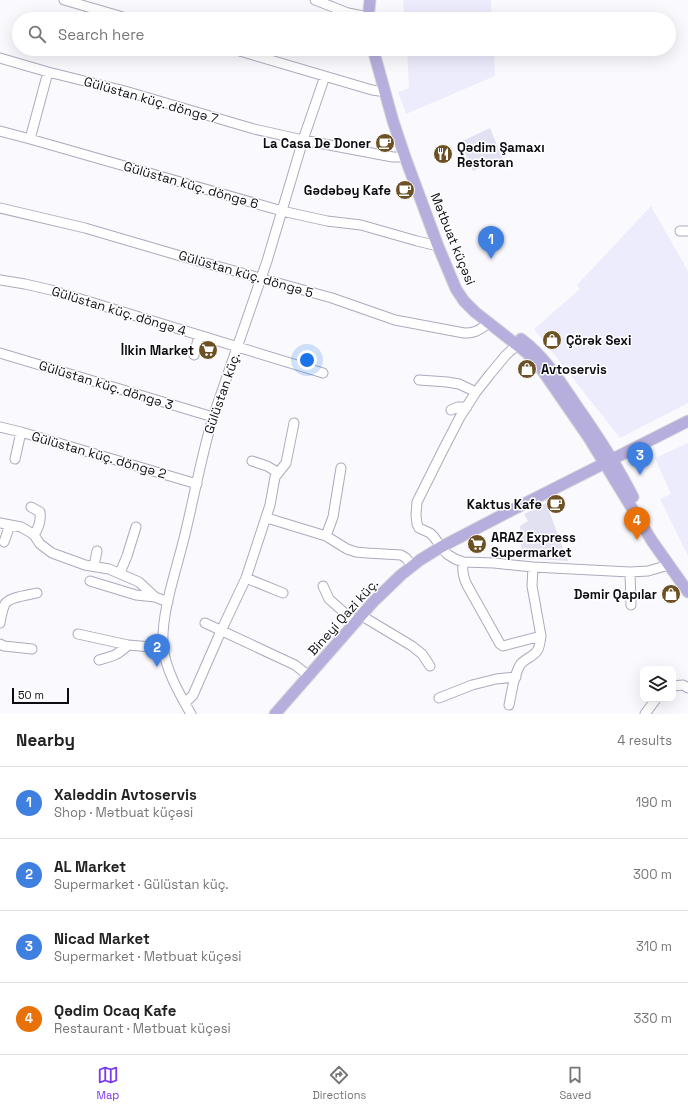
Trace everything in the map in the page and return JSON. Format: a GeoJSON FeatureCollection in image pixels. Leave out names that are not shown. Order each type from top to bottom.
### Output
{"type":"FeatureCollection","features":[{"type":"Feature","properties":{"kind":"main road"},"geometry":{"type":"LineString","coordinates":[[370,0],[371,12]]}},
{"type":"Feature","properties":{"kind":"main road"},"geometry":{"type":"LineString","coordinates":[[374,12],[377,0]]}},
{"type":"Feature","properties":{"kind":"main road","name":"Mətbuat küçəsi"},"geometry":{"type":"LineString","coordinates":[[375,56],[400,120],[409,156],[442,245],[456,289],[464,301],[488,323],[519,342],[533,348],[547,363],[608,461],[623,478],[654,539],[669,565],[688,592]]}},
{"type":"Feature","properties":{"kind":"main road","name":"Mətbuat küçəsi"},"geometry":{"type":"LineString","coordinates":[[381,56],[387,89]]}},
{"type":"Feature","properties":{"kind":"main road","name":"Mətbuat küçəsi"},"geometry":{"type":"LineString","coordinates":[[442,245],[470,297],[519,342]]}},
{"type":"Feature","properties":{"kind":"main road","name":"Bineyi Qazi küç."},"geometry":{"type":"LineString","coordinates":[[275,714],[386,589],[412,566],[441,547],[688,421]]}},
{"type":"Feature","properties":{"kind":"street"},"geometry":{"type":"LineString","coordinates":[[64,0],[106,12]]}},
{"type":"Feature","properties":{"kind":"street"},"geometry":{"type":"LineString","coordinates":[[315,0],[345,12]]}},
{"type":"Feature","properties":{"kind":"street"},"geometry":{"type":"LineString","coordinates":[[257,56],[372,90],[379,91],[387,89]]}},
{"type":"Feature","properties":{"kind":"street","name":"Gülüstan küç. döngə 7"},"geometry":{"type":"LineString","coordinates":[[0,58],[48,72],[125,91],[254,129],[392,157],[409,156]]}},
{"type":"Feature","properties":{"kind":"street"},"geometry":{"type":"LineString","coordinates":[[30,139],[48,72]]}},
{"type":"Feature","properties":{"kind":"street","name":"Gülüstan küç."},"geometry":{"type":"LineString","coordinates":[[191,714],[170,672],[163,648],[163,633],[168,602],[197,484],[206,440],[261,278],[303,140],[325,76]]}},
{"type":"Feature","properties":{"kind":"street","name":"Gülüstan küç. döngə 6"},"geometry":{"type":"LineString","coordinates":[[0,131],[282,211],[327,222],[361,225],[417,242],[442,245]]}},
{"type":"Feature","properties":{"kind":"street","name":"Gülüstan küç. döngə 5"},"geometry":{"type":"LineString","coordinates":[[0,208],[85,228],[332,298],[394,320],[464,333],[473,333],[488,323]]}},
{"type":"Feature","properties":{"kind":"street","name":"Gülüstan küç. döngə 4"},"geometry":{"type":"LineString","coordinates":[[0,280],[51,290],[322,373]]}},
{"type":"Feature","properties":{"kind":"street"},"geometry":{"type":"LineString","coordinates":[[194,355],[199,336]]}},
{"type":"Feature","properties":{"kind":"street"},"geometry":{"type":"LineString","coordinates":[[519,342],[476,392],[444,448],[421,492],[416,507],[417,524],[419,528],[430,533],[447,554],[463,562],[506,563],[533,567],[630,572],[648,571],[669,565]]}},
{"type":"Feature","properties":{"kind":"street","name":"Gülüstan küç. döngə 3"},"geometry":{"type":"LineString","coordinates":[[0,353],[213,417]]}},
{"type":"Feature","properties":{"kind":"street"},"geometry":{"type":"LineString","coordinates":[[419,380],[459,384],[476,392]]}},
{"type":"Feature","properties":{"kind":"street"},"geometry":{"type":"LineString","coordinates":[[451,410],[458,407],[467,407]]}},
{"type":"Feature","properties":{"kind":"street"},"geometry":{"type":"LineString","coordinates":[[185,704],[193,695],[246,578],[267,518],[277,472],[286,463],[294,423]]}},
{"type":"Feature","properties":{"kind":"street","name":"Gülüstan küç. döngə 2"},"geometry":{"type":"LineString","coordinates":[[0,427],[197,484]]}},
{"type":"Feature","properties":{"kind":"street"},"geometry":{"type":"LineString","coordinates":[[15,459],[21,432]]}},
{"type":"Feature","properties":{"kind":"street"},"geometry":{"type":"LineString","coordinates":[[252,461],[267,466],[277,472]]}},
{"type":"Feature","properties":{"kind":"street"},"geometry":{"type":"LineString","coordinates":[[326,536],[333,517],[341,468]]}},
{"type":"Feature","properties":{"kind":"street"},"geometry":{"type":"LineString","coordinates":[[31,507],[40,512],[41,517],[34,535]]}},
{"type":"Feature","properties":{"kind":"street"},"geometry":{"type":"LineString","coordinates":[[267,518],[326,536],[347,549],[356,552],[367,554],[401,555],[406,558],[412,566]]}},
{"type":"Feature","properties":{"kind":"street"},"geometry":{"type":"LineString","coordinates":[[0,523],[21,527],[28,531],[34,535],[40,544],[52,553],[81,564],[109,569],[140,582],[155,597]]}},
{"type":"Feature","properties":{"kind":"street"},"geometry":{"type":"LineString","coordinates":[[4,542],[10,524]]}},
{"type":"Feature","properties":{"kind":"street"},"geometry":{"type":"LineString","coordinates":[[120,573],[136,526]]}},
{"type":"Feature","properties":{"kind":"street"},"geometry":{"type":"LineString","coordinates":[[94,566],[97,551]]}},
{"type":"Feature","properties":{"kind":"street"},"geometry":{"type":"LineString","coordinates":[[463,562],[462,571],[467,585],[500,644],[503,646],[541,636]]}},
{"type":"Feature","properties":{"kind":"street"},"geometry":{"type":"LineString","coordinates":[[509,705],[516,676],[522,662],[536,653],[540,644],[541,636],[532,586],[533,567]]}},
{"type":"Feature","properties":{"kind":"street"},"geometry":{"type":"LineString","coordinates":[[630,572],[631,605]]}},
{"type":"Feature","properties":{"kind":"street"},"geometry":{"type":"LineString","coordinates":[[246,578],[283,593]]}},
{"type":"Feature","properties":{"kind":"street"},"geometry":{"type":"LineString","coordinates":[[90,581],[136,595],[155,597],[168,602]]}},
{"type":"Feature","properties":{"kind":"street"},"geometry":{"type":"LineString","coordinates":[[323,586],[329,599],[359,619],[412,646],[422,654],[430,666]]}},
{"type":"Feature","properties":{"kind":"street"},"geometry":{"type":"LineString","coordinates":[[0,623],[6,602],[14,598],[37,593]]}},
{"type":"Feature","properties":{"kind":"street"},"geometry":{"type":"LineString","coordinates":[[205,623],[295,665],[310,676]]}},
{"type":"Feature","properties":{"kind":"street"},"geometry":{"type":"LineString","coordinates":[[78,634],[128,645],[163,648]]}},
{"type":"Feature","properties":{"kind":"street"},"geometry":{"type":"LineString","coordinates":[[0,644],[4,646],[32,649]]}},
{"type":"Feature","properties":{"kind":"street"},"geometry":{"type":"LineString","coordinates":[[99,660],[122,652],[128,645]]}},
{"type":"Feature","properties":{"kind":"street"},"geometry":{"type":"LineString","coordinates":[[439,698],[472,685],[516,676]]}},
{"type":"Feature","properties":{"kind":"street"},"geometry":{"type":"LineString","coordinates":[[676,686],[683,685],[688,688]]}},
{"type":"Feature","properties":{"kind":"street"},"geometry":{"type":"LineString","coordinates":[[645,714],[654,702]]}},
{"type":"Feature","properties":{"kind":"shaded area"},"geometry":{"type":"Polygon","coordinates":[[[403,0],[491,0],[492,12],[404,12],[403,0]]]}},
{"type":"Feature","properties":{"kind":"shaded area"},"geometry":{"type":"Polygon","coordinates":[[[407,56],[494,56],[495,76],[406,114],[398,92],[409,88],[407,56]]]}},
{"type":"Feature","properties":{"kind":"shaded area"},"geometry":{"type":"Polygon","coordinates":[[[490,128],[503,159],[473,171],[460,142],[490,128]]]}},
{"type":"Feature","properties":{"kind":"shaded area"},"geometry":{"type":"Polygon","coordinates":[[[651,206],[688,271],[688,403],[620,438],[534,329],[580,289],[577,285],[651,206]]]}},
{"type":"Feature","properties":{"kind":"shaded area"},"geometry":{"type":"Polygon","coordinates":[[[688,443],[688,556],[660,499],[671,494],[655,458],[688,443]]]}},
{"type":"Feature","properties":{"kind":"shaded area"},"geometry":{"type":"Polygon","coordinates":[[[546,503],[568,561],[522,558],[520,526],[528,521],[524,514],[546,503]]]}},
{"type":"Feature","properties":{"kind":"place","name":"La Casa De Doner"},"geometry":{"type":"Point","coordinates":[385,143]}},
{"type":"Feature","properties":{"kind":"place","name":"Qədim Şamaxı Restoran"},"geometry":{"type":"Point","coordinates":[443,154]}},
{"type":"Feature","properties":{"kind":"place","name":"Gədəbəy Kafe"},"geometry":{"type":"Point","coordinates":[405,190]}},
{"type":"Feature","properties":{"kind":"place","name":"Xaləddin Avtoservis"},"geometry":{"type":"Point","coordinates":[491,259]}},
{"type":"Feature","properties":{"kind":"place","name":"Çörək Sexi"},"geometry":{"type":"Point","coordinates":[552,340]}},
{"type":"Feature","properties":{"kind":"place","name":"İlkin Market"},"geometry":{"type":"Point","coordinates":[208,350]}},
{"type":"Feature","properties":{"kind":"place","name":"Avtoservis"},"geometry":{"type":"Point","coordinates":[527,369]}},
{"type":"Feature","properties":{"kind":"place","name":"Nicad Market"},"geometry":{"type":"Point","coordinates":[640,475]}},
{"type":"Feature","properties":{"kind":"place","name":"Kaktus Kafe"},"geometry":{"type":"Point","coordinates":[556,504]}},
{"type":"Feature","properties":{"kind":"place","name":"Qədim Ocaq Kafe"},"geometry":{"type":"Point","coordinates":[637,540]}},
{"type":"Feature","properties":{"kind":"place","name":"ARAZ Express Supermarket"},"geometry":{"type":"Point","coordinates":[477,544]}},
{"type":"Feature","properties":{"kind":"place","name":"Dəmir Qapılar"},"geometry":{"type":"Point","coordinates":[671,594]}},
{"type":"Feature","properties":{"kind":"place","name":"AL Market"},"geometry":{"type":"Point","coordinates":[157,667]}}]}
